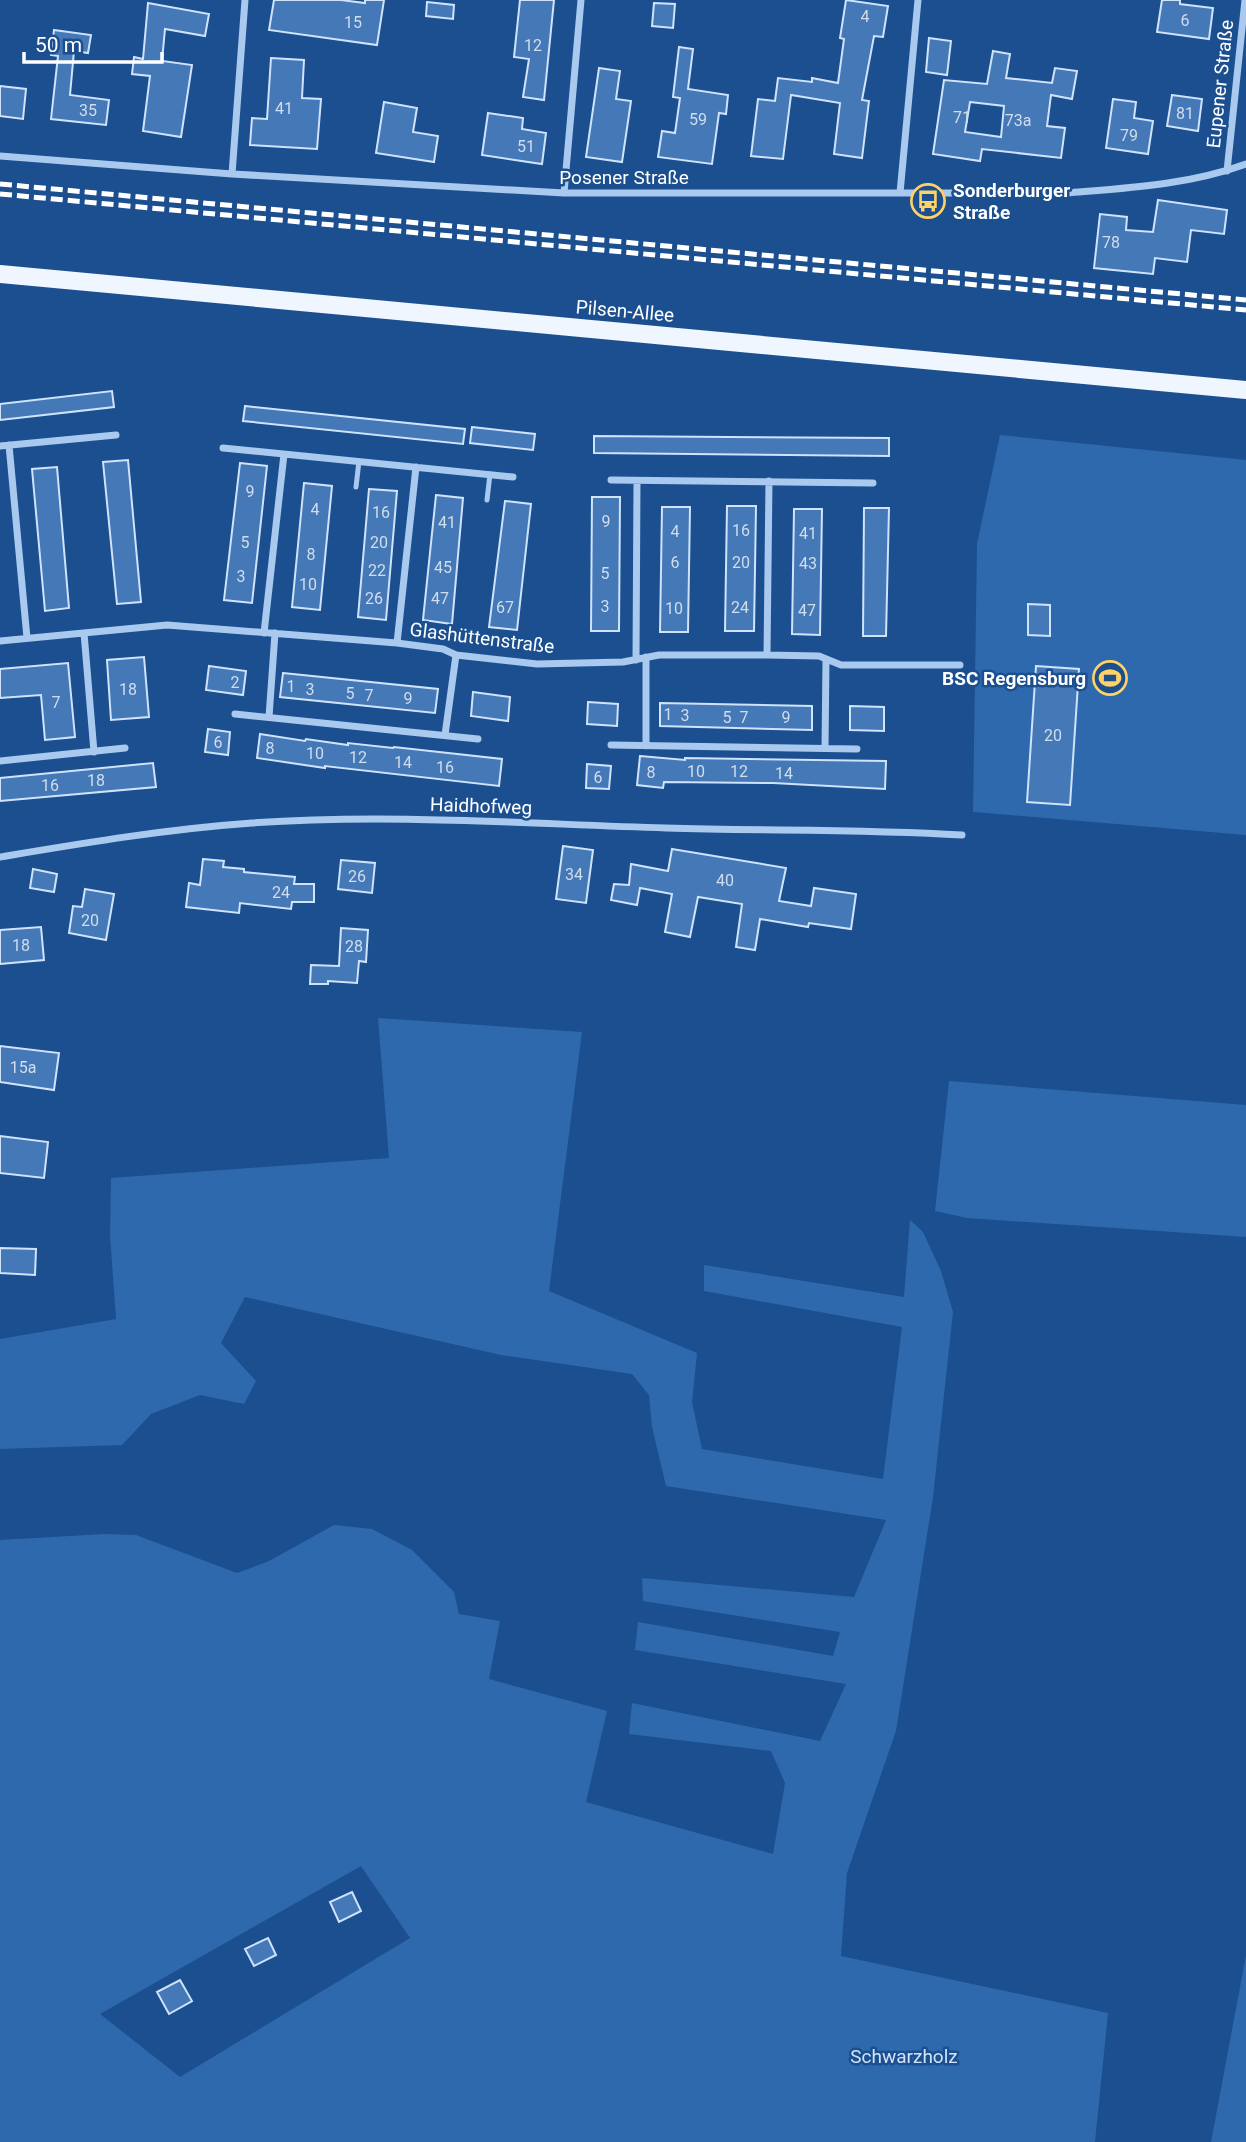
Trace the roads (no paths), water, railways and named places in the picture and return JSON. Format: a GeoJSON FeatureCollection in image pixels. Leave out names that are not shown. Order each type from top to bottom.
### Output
{"type":"FeatureCollection","features":[{"type":"Feature","properties":{"kind":"main road","name":"Pilsen-Allee"},"geometry":{"type":"LineString","coordinates":[[0,274],[1246,390]]}},
{"type":"Feature","properties":{"kind":"street"},"geometry":{"type":"LineString","coordinates":[[232,174],[245,0]]}},
{"type":"Feature","properties":{"kind":"street"},"geometry":{"type":"LineString","coordinates":[[564,193],[581,0]]}},
{"type":"Feature","properties":{"kind":"street"},"geometry":{"type":"LineString","coordinates":[[900,193],[918,0]]}},
{"type":"Feature","properties":{"kind":"street","name":"Eupener Straße"},"geometry":{"type":"LineString","coordinates":[[1227,171],[1245,0]]}},
{"type":"Feature","properties":{"kind":"street","name":"Posener Straße"},"geometry":{"type":"LineString","coordinates":[[0,156],[232,174],[564,193],[1068,193],[1181,182],[1246,164]]}},
{"type":"Feature","properties":{"kind":"street"},"geometry":{"type":"LineString","coordinates":[[27,638],[4,446],[116,435]]}},
{"type":"Feature","properties":{"kind":"street"},"geometry":{"type":"LineString","coordinates":[[223,448],[513,477]]}},
{"type":"Feature","properties":{"kind":"street"},"geometry":{"type":"LineString","coordinates":[[264,633],[284,454]]}},
{"type":"Feature","properties":{"kind":"street"},"geometry":{"type":"LineString","coordinates":[[397,643],[416,467]]}},
{"type":"Feature","properties":{"kind":"street"},"geometry":{"type":"LineString","coordinates":[[611,480],[873,483]]}},
{"type":"Feature","properties":{"kind":"street"},"geometry":{"type":"LineString","coordinates":[[636,660],[638,481]]}},
{"type":"Feature","properties":{"kind":"street"},"geometry":{"type":"LineString","coordinates":[[767,655],[769,481]]}},
{"type":"Feature","properties":{"kind":"street","name":"Glashüttenstraße"},"geometry":{"type":"LineString","coordinates":[[0,641],[167,625],[397,643],[443,649],[456,655],[537,664],[636,660],[659,655],[767,655],[818,656],[841,665],[960,665]]}},
{"type":"Feature","properties":{"kind":"street"},"geometry":{"type":"LineString","coordinates":[[84,633],[94,752]]}},
{"type":"Feature","properties":{"kind":"street"},"geometry":{"type":"LineString","coordinates":[[269,718],[275,633]]}},
{"type":"Feature","properties":{"kind":"street"},"geometry":{"type":"LineString","coordinates":[[445,735],[456,655]]}},
{"type":"Feature","properties":{"kind":"street"},"geometry":{"type":"LineString","coordinates":[[646,657],[646,746]]}},
{"type":"Feature","properties":{"kind":"street"},"geometry":{"type":"LineString","coordinates":[[825,748],[826,659]]}},
{"type":"Feature","properties":{"kind":"street"},"geometry":{"type":"LineString","coordinates":[[235,714],[478,738]]}},
{"type":"Feature","properties":{"kind":"street"},"geometry":{"type":"LineString","coordinates":[[611,745],[857,750]]}},
{"type":"Feature","properties":{"kind":"street"},"geometry":{"type":"LineString","coordinates":[[0,761],[125,748]]}},
{"type":"Feature","properties":{"kind":"street","name":"Haidhofweg"},"geometry":{"type":"LineString","coordinates":[[0,857],[147,833],[253,823],[395,819],[698,829],[876,829],[962,835]]}},
{"type":"Feature","properties":{"kind":"lane"},"geometry":{"type":"LineString","coordinates":[[356,487],[359,461]]}},
{"type":"Feature","properties":{"kind":"lane"},"geometry":{"type":"LineString","coordinates":[[487,500],[490,474]]}},
{"type":"Feature","properties":{"kind":"railway"},"geometry":{"type":"LineString","coordinates":[[0,184],[1246,300]]}},
{"type":"Feature","properties":{"kind":"railway"},"geometry":{"type":"LineString","coordinates":[[0,194],[1246,310]]}},
{"type":"Feature","properties":{"kind":"place","name":"Sonderburger Straße"},"geometry":{"type":"Point","coordinates":[928,201]}},
{"type":"Feature","properties":{"kind":"place","name":"BSC Regensburg"},"geometry":{"type":"Point","coordinates":[1110,678]}},
{"type":"Feature","properties":{"kind":"park label","name":"Schwarzholz"},"geometry":{"type":"Point","coordinates":[904,2056]}}]}
